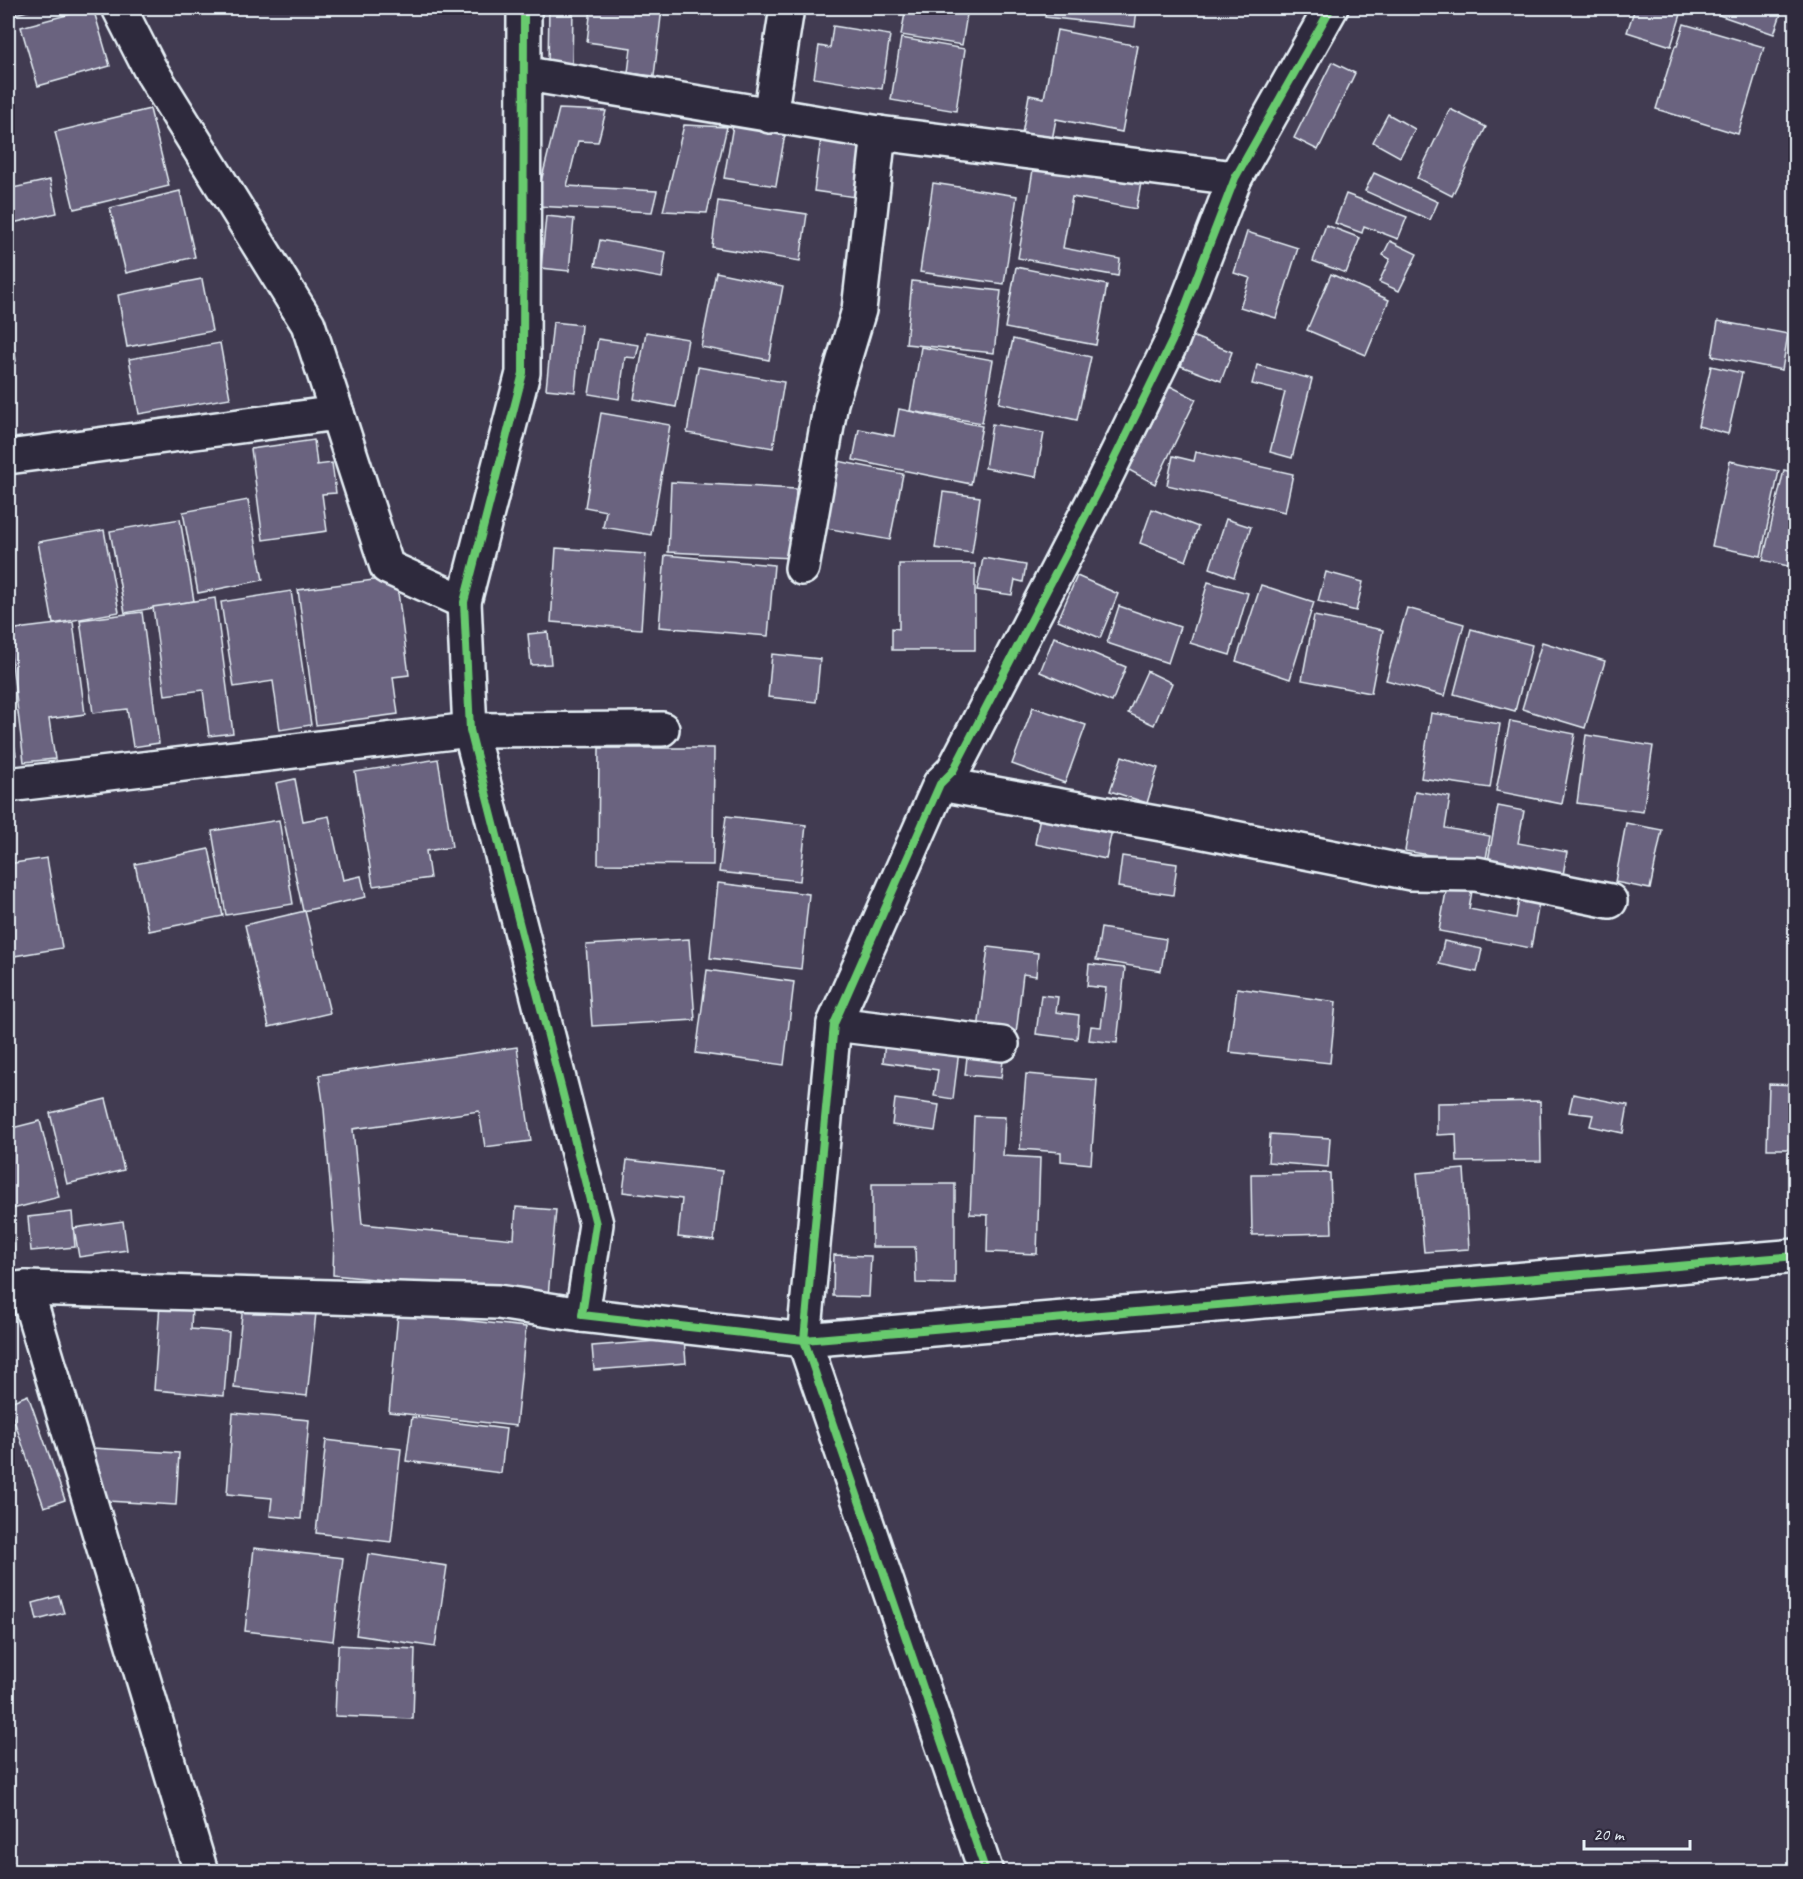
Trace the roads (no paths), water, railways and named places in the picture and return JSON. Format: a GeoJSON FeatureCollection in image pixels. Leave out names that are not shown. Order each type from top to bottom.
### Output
{"type":"FeatureCollection","features":[{"type":"Feature","properties":{"kind":"street"},"geometry":{"type":"LineString","coordinates":[[119,8],[150,69],[308,324],[387,567],[464,602]]}},
{"type":"Feature","properties":{"kind":"street"},"geometry":{"type":"LineString","coordinates":[[524,8],[523,373],[464,602],[470,730],[596,1224],[582,1315]]}},
{"type":"Feature","properties":{"kind":"street"},"geometry":{"type":"LineString","coordinates":[[771,116],[787,8]]}},
{"type":"Feature","properties":{"kind":"street"},"geometry":{"type":"LineString","coordinates":[[986,1872],[804,1340],[834,1024],[940,784],[953,771],[1103,482],[1172,341],[1235,178],[1331,8]]}},
{"type":"Feature","properties":{"kind":"street"},"geometry":{"type":"LineString","coordinates":[[524,76],[539,76],[879,133],[1235,178]]}},
{"type":"Feature","properties":{"kind":"street"},"geometry":{"type":"LineString","coordinates":[[802,568],[831,403],[859,310],[879,133]]}},
{"type":"Feature","properties":{"kind":"street"},"geometry":{"type":"LineString","coordinates":[[8,457],[338,413]]}},
{"type":"Feature","properties":{"kind":"street"},"geometry":{"type":"LineString","coordinates":[[8,785],[470,730],[662,729]]}},
{"type":"Feature","properties":{"kind":"street"},"geometry":{"type":"LineString","coordinates":[[940,784],[1189,829],[1411,873],[1476,874],[1610,902]]}},
{"type":"Feature","properties":{"kind":"street"},"geometry":{"type":"LineString","coordinates":[[834,1024],[1002,1044]]}},
{"type":"Feature","properties":{"kind":"street"},"geometry":{"type":"LineString","coordinates":[[201,1872],[17,1289],[498,1302],[582,1315],[804,1340],[1796,1256]]}}]}
